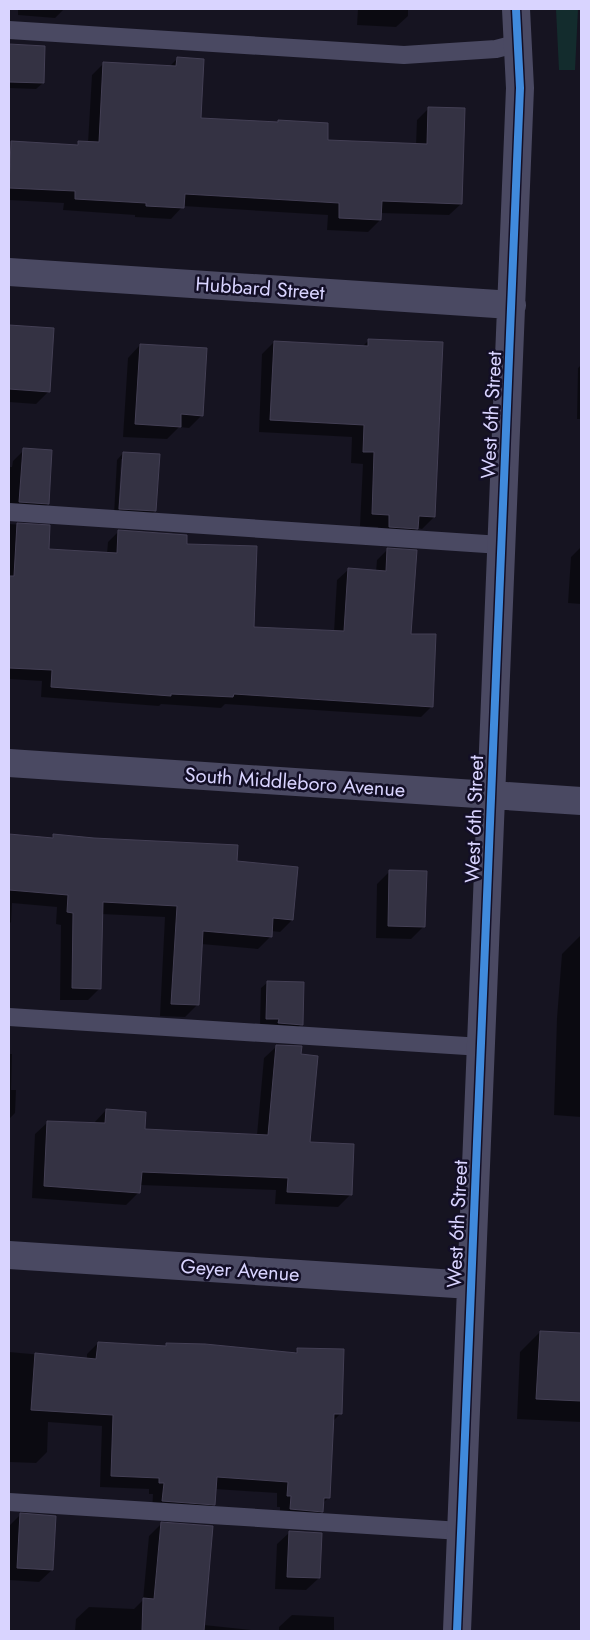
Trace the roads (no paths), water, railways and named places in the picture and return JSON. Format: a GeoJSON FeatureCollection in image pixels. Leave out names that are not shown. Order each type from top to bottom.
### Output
{"type":"FeatureCollection","features":[{"type":"Feature","properties":{"kind":"street","name":"West 6th Street"},"geometry":{"type":"LineString","coordinates":[[457,1631],[520,88],[516,9]]}},
{"type":"Feature","properties":{"kind":"street","name":"Hubbard Street"},"geometry":{"type":"LineString","coordinates":[[9,272],[512,305]]}},
{"type":"Feature","properties":{"kind":"street","name":"South Middleboro Avenue"},"geometry":{"type":"LineString","coordinates":[[9,763],[581,801]]}},
{"type":"Feature","properties":{"kind":"street","name":"Geyer Avenue"},"geometry":{"type":"LineString","coordinates":[[9,1255],[471,1284]]}},
{"type":"Feature","properties":{"kind":"lane"},"geometry":{"type":"LineString","coordinates":[[9,30],[404,55],[496,49],[519,43]]}},
{"type":"Feature","properties":{"kind":"lane"},"geometry":{"type":"LineString","coordinates":[[9,512],[501,545]]}},
{"type":"Feature","properties":{"kind":"lane"},"geometry":{"type":"LineString","coordinates":[[9,1017],[482,1047]]}},
{"type":"Feature","properties":{"kind":"lane"},"geometry":{"type":"LineString","coordinates":[[9,1502],[460,1531]]}}]}
